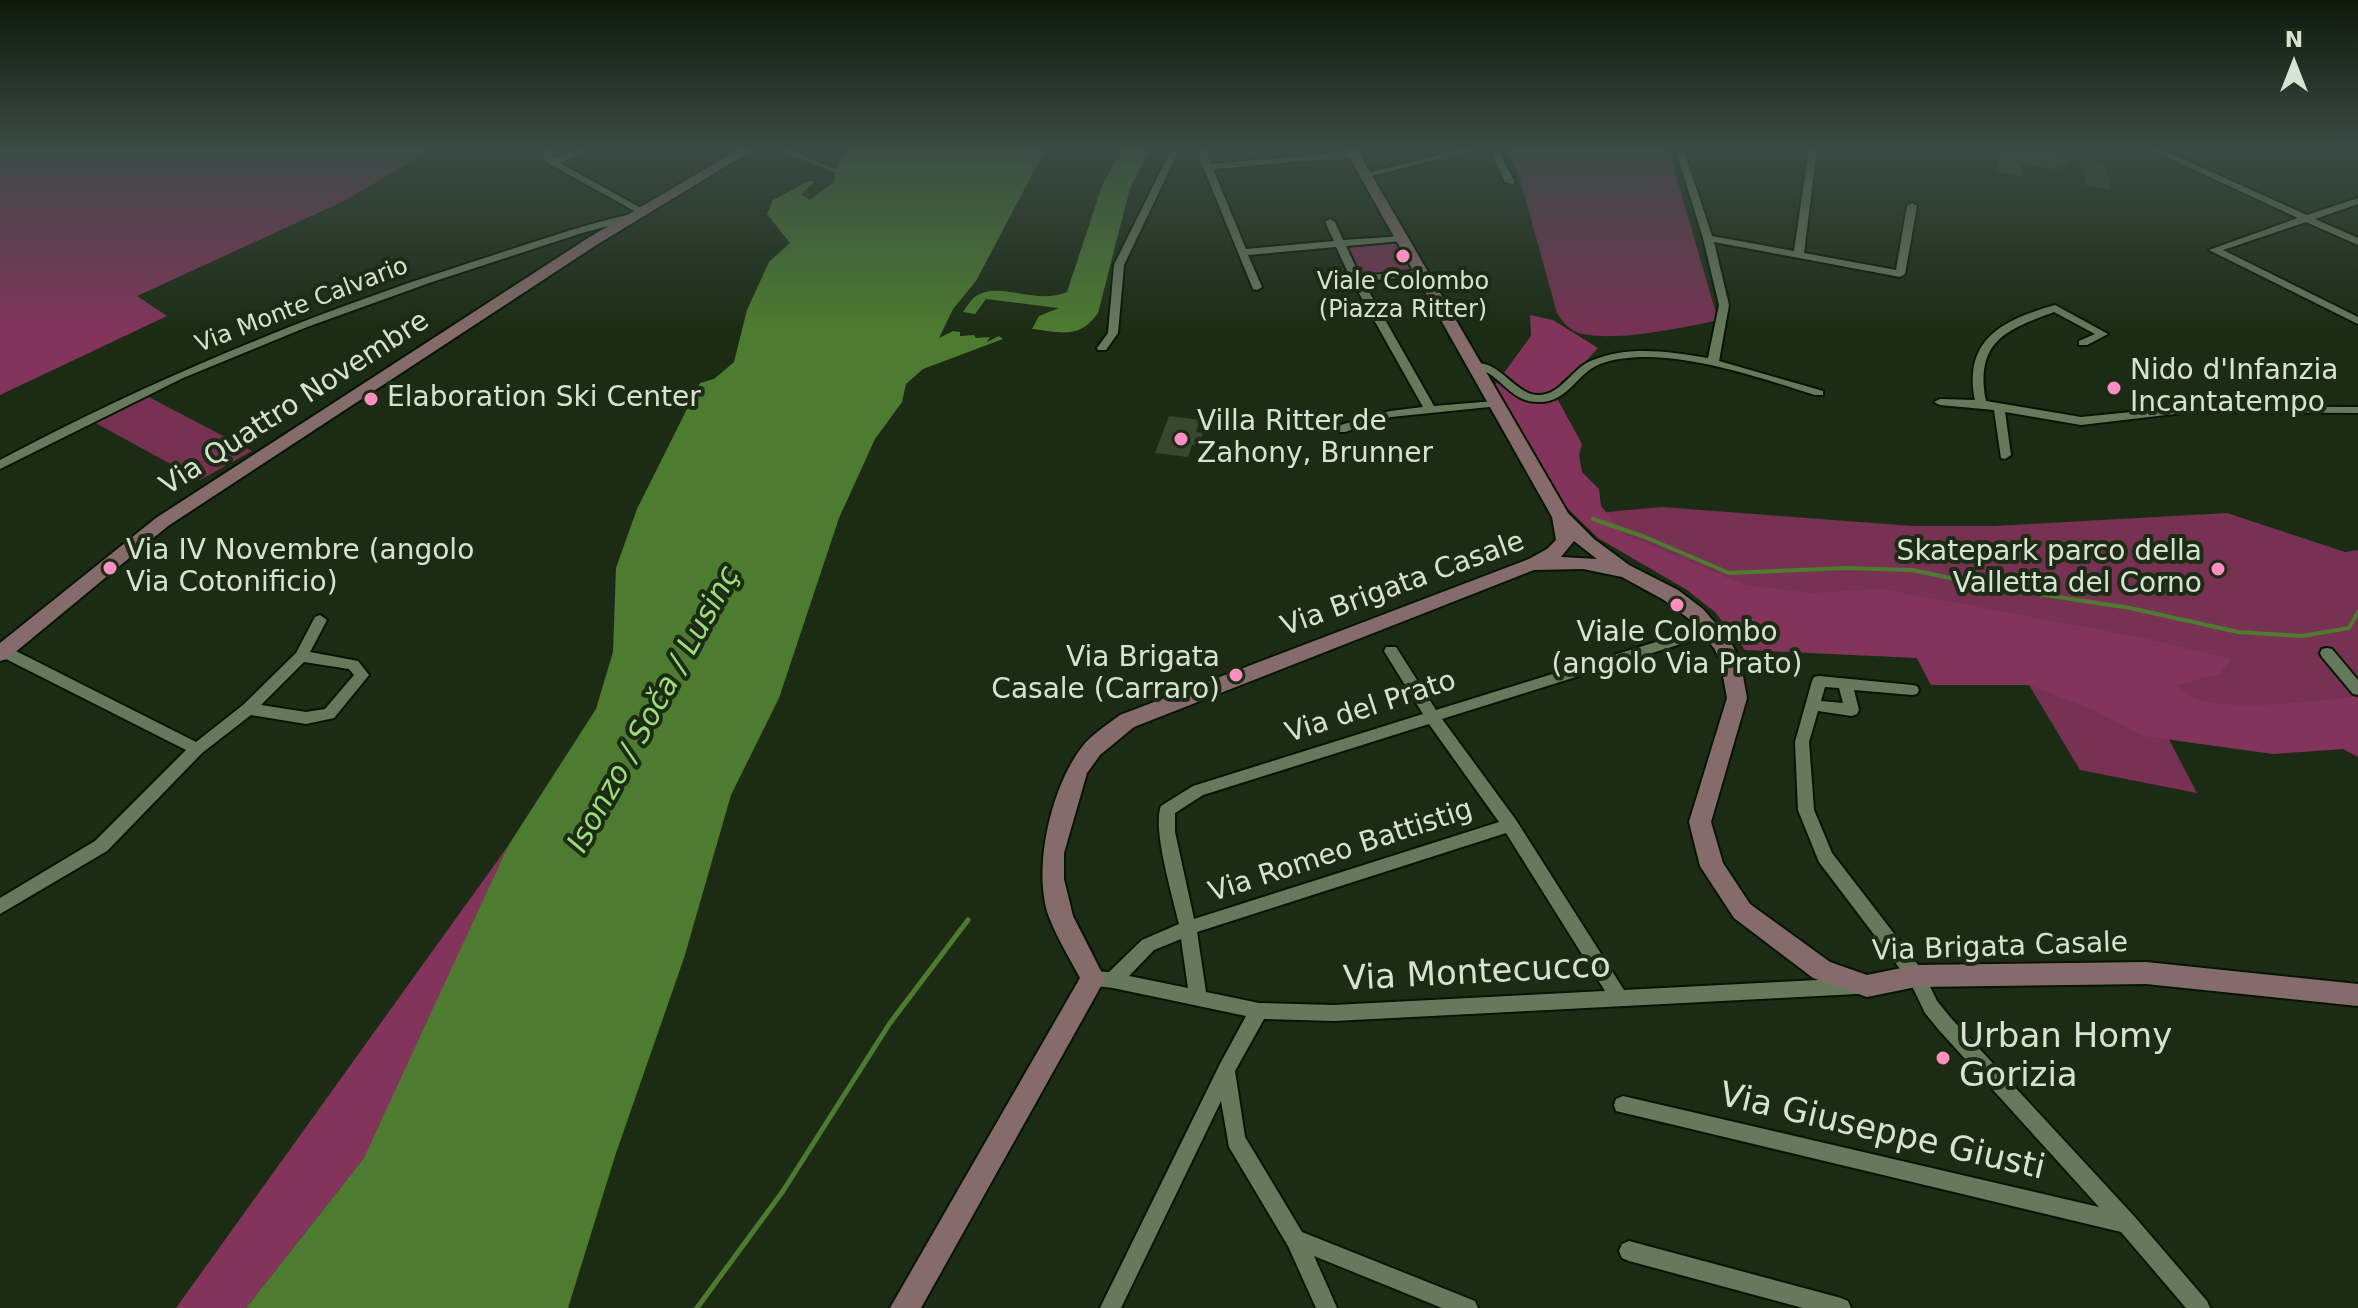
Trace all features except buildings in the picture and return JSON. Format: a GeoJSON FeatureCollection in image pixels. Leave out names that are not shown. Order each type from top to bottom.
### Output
{"type":"FeatureCollection","features":[{"type":"Feature","properties":{"kind":"street"},"geometry":{"type":"LineString","coordinates":[[628,209],[636,214]]}},
{"type":"Feature","properties":{"kind":"street","name":"Via Quattro Novembre"},"geometry":{"type":"LineString","coordinates":[[2,653],[162,522],[645,209]]}},
{"type":"Feature","properties":{"kind":"street"},"geometry":{"type":"LineString","coordinates":[[1102,348],[1113,333],[1119,265],[1146,209]]}},
{"type":"Feature","properties":{"kind":"street"},"geometry":{"type":"LineString","coordinates":[[1226,209],[1257,287]]}},
{"type":"Feature","properties":{"kind":"street"},"geometry":{"type":"LineString","coordinates":[[1385,209],[1561,517],[1587,543],[1627,571]]}},
{"type":"Feature","properties":{"kind":"street"},"geometry":{"type":"LineString","coordinates":[[1699,209],[1724,305],[1713,361]]}},
{"type":"Feature","properties":{"kind":"street"},"geometry":{"type":"LineString","coordinates":[[1799,254],[1805,209]]}},
{"type":"Feature","properties":{"kind":"street"},"geometry":{"type":"LineString","coordinates":[[1708,238],[1900,274],[1911,209]]}},
{"type":"Feature","properties":{"kind":"street"},"geometry":{"type":"LineString","coordinates":[[2287,209],[2358,242]]}},
{"type":"Feature","properties":{"kind":"street"},"geometry":{"type":"LineString","coordinates":[[2334,209],[2214,250],[2358,321]]}},
{"type":"Feature","properties":{"kind":"street","name":"Via Monte Calvario"},"geometry":{"type":"LineString","coordinates":[[0,465],[151,387],[228,354],[445,274],[636,214]]}},
{"type":"Feature","properties":{"kind":"street"},"geometry":{"type":"LineString","coordinates":[[1330,222],[1356,279],[1431,411]]}},
{"type":"Feature","properties":{"kind":"street"},"geometry":{"type":"LineString","coordinates":[[1244,252],[1402,238]]}},
{"type":"Feature","properties":{"kind":"street"},"geometry":{"type":"LineString","coordinates":[[1356,279],[1423,273]]}},
{"type":"Feature","properties":{"kind":"street"},"geometry":{"type":"LineString","coordinates":[[1981,404],[1976,385],[1985,345],[2001,330],[2055,308],[2103,334],[2083,343]]}},
{"type":"Feature","properties":{"kind":"street"},"geometry":{"type":"LineString","coordinates":[[1474,367],[1486,366],[1496,371],[1508,387],[1520,396],[1543,399],[1569,385],[1594,363],[1620,356],[1713,361],[1819,393]]}},
{"type":"Feature","properties":{"kind":"street"},"geometry":{"type":"LineString","coordinates":[[1940,402],[1981,404],[2081,421],[2192,409],[2356,409]]}},
{"type":"Feature","properties":{"kind":"street"},"geometry":{"type":"LineString","coordinates":[[1341,429],[1390,414],[1495,404]]}},
{"type":"Feature","properties":{"kind":"street"},"geometry":{"type":"LineString","coordinates":[[1999,407],[2005,455]]}},
{"type":"Feature","properties":{"kind":"street"},"geometry":{"type":"LineString","coordinates":[[1532,564],[1554,553],[1565,541],[1561,517]]}},
{"type":"Feature","properties":{"kind":"street","name":"Via Brigata Casale"},"geometry":{"type":"LineString","coordinates":[[1103,980],[1061,917],[1052,879],[1053,853],[1077,770],[1092,749],[1127,721],[1532,564],[1583,563],[1627,571],[1671,595],[1711,630],[1730,660],[1737,698],[1700,822],[1712,866],[1742,911],[1822,970],[1867,986],[1916,976],[2146,973],[2358,995]]}},
{"type":"Feature","properties":{"kind":"street"},"geometry":{"type":"LineString","coordinates":[[0,907],[101,846],[197,749],[248,709],[301,656],[320,620]]}},
{"type":"Feature","properties":{"kind":"street","name":"Via del Prato"},"geometry":{"type":"LineString","coordinates":[[1188,928],[1167,832],[1167,810],[1198,790],[1711,630]]}},
{"type":"Feature","properties":{"kind":"street"},"geometry":{"type":"LineString","coordinates":[[1391,651],[1431,715],[1510,825],[1618,996]]}},
{"type":"Feature","properties":{"kind":"street"},"geometry":{"type":"LineString","coordinates":[[2,653],[197,749]]}},
{"type":"Feature","properties":{"kind":"street"},"geometry":{"type":"LineString","coordinates":[[2327,653],[2358,690]]}},
{"type":"Feature","properties":{"kind":"street"},"geometry":{"type":"LineString","coordinates":[[248,709],[306,718],[329,714],[362,675],[353,665],[301,656]]}},
{"type":"Feature","properties":{"kind":"street"},"geometry":{"type":"LineString","coordinates":[[1912,690],[1819,681],[1802,742],[1806,810],[1825,857],[1916,976],[1931,1007],[1944,1023],[2127,1223],[2200,1308]]}},
{"type":"Feature","properties":{"kind":"street"},"geometry":{"type":"LineString","coordinates":[[1812,705],[1852,710],[1845,684]]}},
{"type":"Feature","properties":{"kind":"street","name":"Via Romeo Battistig"},"geometry":{"type":"LineString","coordinates":[[1103,980],[1148,945],[1188,928],[1510,825]]}},
{"type":"Feature","properties":{"kind":"street","name":"Via Romeo Battistig"},"geometry":{"type":"LineString","coordinates":[[1188,928],[1198,999]]}},
{"type":"Feature","properties":{"kind":"street"},"geometry":{"type":"LineString","coordinates":[[905,1308],[1103,980]]}},
{"type":"Feature","properties":{"kind":"street","name":"Via Montecucco"},"geometry":{"type":"LineString","coordinates":[[1103,980],[1259,1011],[1334,1013],[1618,996],[1867,986]]}},
{"type":"Feature","properties":{"kind":"street"},"geometry":{"type":"LineString","coordinates":[[1110,1308],[1226,1070],[1259,1011]]}},
{"type":"Feature","properties":{"kind":"street"},"geometry":{"type":"LineString","coordinates":[[1226,1070],[1236,1140],[1295,1239],[1327,1308]]}},
{"type":"Feature","properties":{"kind":"street","name":"Via Giuseppe Giusti"},"geometry":{"type":"LineString","coordinates":[[1623,1105],[2127,1223]]}},
{"type":"Feature","properties":{"kind":"street"},"geometry":{"type":"LineString","coordinates":[[1295,1239],[1468,1308]]}},
{"type":"Feature","properties":{"kind":"street"},"geometry":{"type":"LineString","coordinates":[[1629,1251],[1841,1308]]}},
{"type":"Feature","properties":{"kind":"shaded area"},"geometry":{"type":"Polygon","coordinates":[[[0,209],[326,209],[137,296],[167,316],[0,395],[0,209]]]}},
{"type":"Feature","properties":{"kind":"shaded area"},"geometry":{"type":"Polygon","coordinates":[[[1528,209],[1686,209],[1718,320],[1624,336],[1605,336],[1574,331],[1557,313],[1528,209]]]}},
{"type":"Feature","properties":{"kind":"shaded area"},"geometry":{"type":"Polygon","coordinates":[[[1402,238],[1423,273],[1356,279],[1340,243],[1402,238]]]}},
{"type":"Feature","properties":{"kind":"shaded area"},"geometry":{"type":"Polygon","coordinates":[[[1530,315],[1553,320],[1598,348],[1579,369],[1562,381],[1554,393],[1582,444],[1579,455],[1582,472],[1599,489],[1601,506],[1623,534],[1745,585],[1810,593],[1883,589],[2143,638],[2232,659],[2219,674],[2177,685],[2194,698],[2211,703],[2277,704],[2358,695],[2358,757],[2343,749],[2273,754],[2143,736],[2096,711],[2029,685],[1931,685],[1917,658],[1745,650],[1715,612],[1687,590],[1598,538],[1564,505],[1495,385],[1531,336],[1530,315]]]}},
{"type":"Feature","properties":{"kind":"shaded area"},"geometry":{"type":"Polygon","coordinates":[[[143,394],[252,451],[200,480],[90,420],[143,394]]]}},
{"type":"Feature","properties":{"kind":"shaded area"},"geometry":{"type":"Polygon","coordinates":[[[1662,507],[1912,526],[1994,526],[2227,513],[2345,552],[2358,550],[2358,746],[2162,726],[2197,793],[2080,770],[2029,685],[1931,685],[1917,658],[1692,588],[1584,514],[1662,507]]]}},
{"type":"Feature","properties":{"kind":"shaded area"},"geometry":{"type":"Polygon","coordinates":[[[508,846],[368,1153],[246,1308],[176,1308],[508,846]]]}},
{"type":"Feature","properties":{"kind":"water","name":"Isonzo / Soča / Lusinç"},"geometry":{"type":"Polygon","coordinates":[[[769,209],[1014,209],[976,281],[953,309],[939,338],[953,331],[960,332],[960,336],[990,337],[987,342],[999,336],[1003,339],[923,369],[906,384],[902,402],[875,439],[839,518],[779,698],[731,795],[684,958],[616,1153],[568,1308],[246,1308],[364,1158],[508,846],[596,709],[613,652],[616,568],[637,509],[700,383],[714,379],[734,362],[747,310],[769,262],[790,243],[767,214],[769,209]]]}},
{"type":"Feature","properties":{"kind":"water"},"geometry":{"type":"Polygon","coordinates":[[[1094,209],[1125,209],[1098,313],[1084,327],[1069,332],[1032,329],[1039,316],[1059,308],[986,299],[975,314],[963,312],[975,297],[989,291],[1044,296],[1067,292],[1094,209]]]}},
{"type":"Feature","properties":{"kind":"waterway"},"geometry":{"type":"LineString","coordinates":[[1593,519],[1645,537],[1729,573],[1846,568],[1912,570],[1999,588],[2130,608],[2238,632],[2302,636],[2349,628],[2358,612]]}},
{"type":"Feature","properties":{"kind":"waterway"},"geometry":{"type":"LineString","coordinates":[[697,1308],[783,1191],[890,1023],[968,920]]}},
{"type":"Feature","properties":{"kind":"place","name":"Viale Colombo (Piazza Ritter)"},"geometry":{"type":"Point","coordinates":[1403,256]}},
{"type":"Feature","properties":{"kind":"place","name":"Nido d'Infanzia Incantatempo"},"geometry":{"type":"Point","coordinates":[2114,388]}},
{"type":"Feature","properties":{"kind":"place","name":"Elaboration Ski Center"},"geometry":{"type":"Point","coordinates":[371,399]}},
{"type":"Feature","properties":{"kind":"place","name":"Villa Ritter de Zahony, Brunner"},"geometry":{"type":"Point","coordinates":[1181,439]}},
{"type":"Feature","properties":{"kind":"place","name":"Via IV Novembre (angolo Via Cotonificio)"},"geometry":{"type":"Point","coordinates":[110,568]}},
{"type":"Feature","properties":{"kind":"place","name":"Skatepark parco della Valletta del Corno"},"geometry":{"type":"Point","coordinates":[2218,569]}},
{"type":"Feature","properties":{"kind":"place","name":"Viale Colombo (angolo Via Prato)"},"geometry":{"type":"Point","coordinates":[1677,605]}},
{"type":"Feature","properties":{"kind":"place","name":"Via Brigata Casale (Carraro)"},"geometry":{"type":"Point","coordinates":[1236,675]}},
{"type":"Feature","properties":{"kind":"place","name":"Urban Homy Gorizia"},"geometry":{"type":"Point","coordinates":[1943,1058]}}]}
